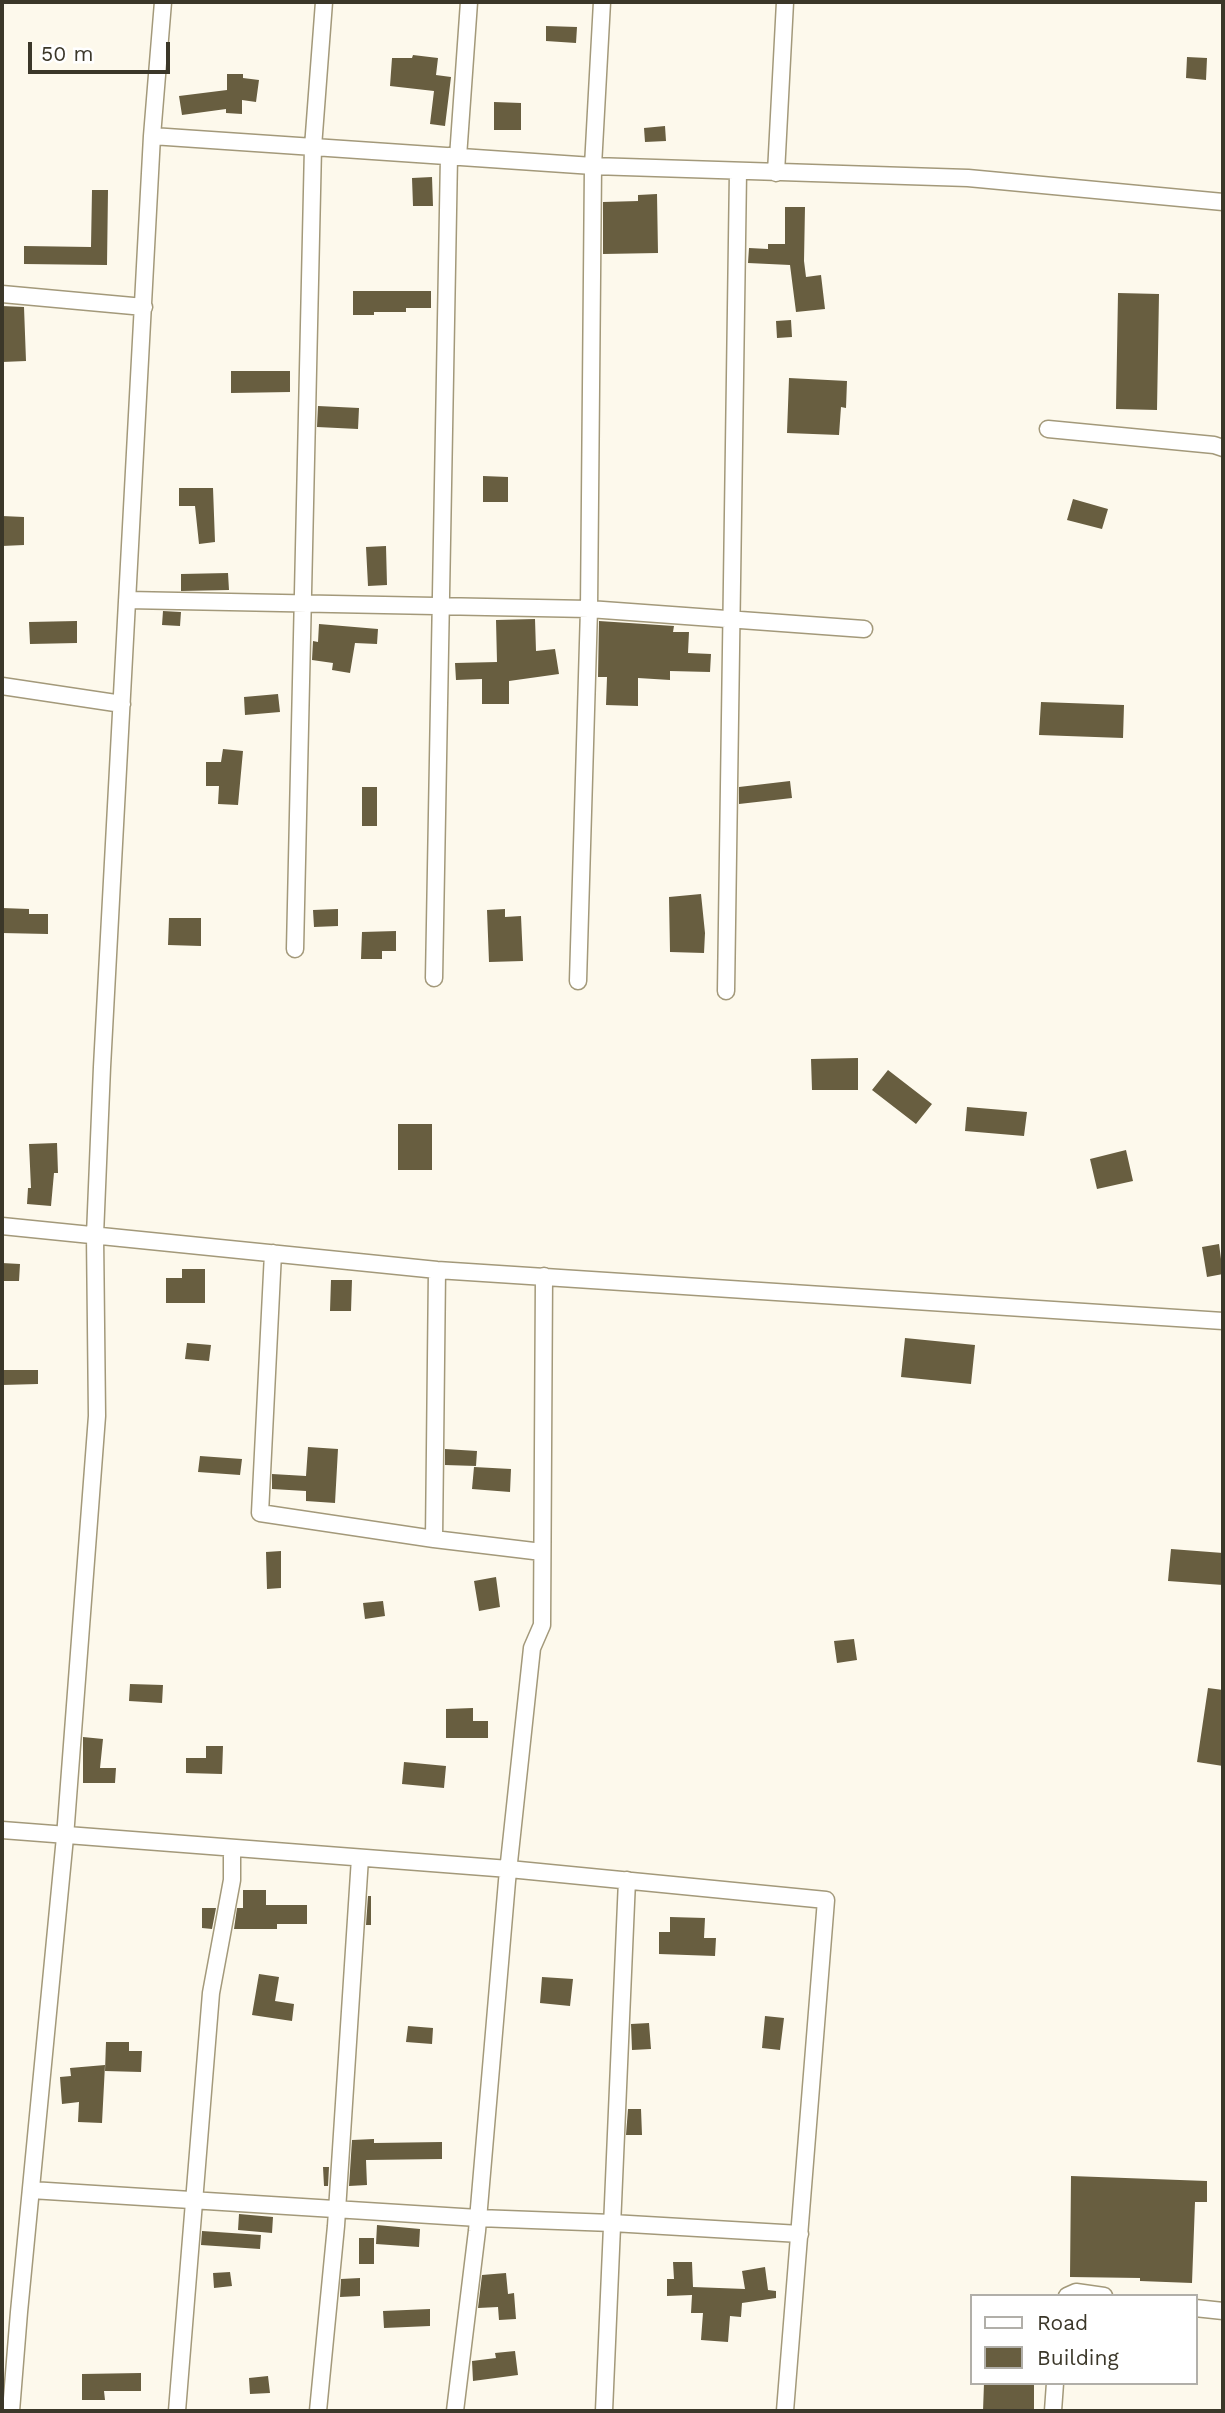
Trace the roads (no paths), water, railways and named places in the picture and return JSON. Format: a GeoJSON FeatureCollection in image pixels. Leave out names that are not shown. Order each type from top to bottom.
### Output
{"type":"FeatureCollection","features":[{"type":"Feature","properties":{"kind":"street"},"geometry":{"type":"LineString","coordinates":[[11,2411],[65,1837],[97,1416],[95,1235],[102,1067],[152,136],[163,2]]}},
{"type":"Feature","properties":{"kind":"street"},"geometry":{"type":"LineString","coordinates":[[295,949],[313,148],[324,2]]}},
{"type":"Feature","properties":{"kind":"street"},"geometry":{"type":"LineString","coordinates":[[434,978],[454,157],[469,2]]}},
{"type":"Feature","properties":{"kind":"street"},"geometry":{"type":"LineString","coordinates":[[578,981],[589,609],[593,166],[602,2]]}},
{"type":"Feature","properties":{"kind":"street"},"geometry":{"type":"LineString","coordinates":[[776,173],[785,2]]}},
{"type":"Feature","properties":{"kind":"street"},"geometry":{"type":"LineString","coordinates":[[152,136],[593,166],[968,178],[1223,202]]}},
{"type":"Feature","properties":{"kind":"street"},"geometry":{"type":"LineString","coordinates":[[726,991],[738,172]]}},
{"type":"Feature","properties":{"kind":"street"},"geometry":{"type":"LineString","coordinates":[[2,294],[144,307]]}},
{"type":"Feature","properties":{"kind":"street"},"geometry":{"type":"LineString","coordinates":[[1048,429],[1223,448]]}},
{"type":"Feature","properties":{"kind":"street"},"geometry":{"type":"LineString","coordinates":[[127,600],[442,604],[589,609],[864,629]]}},
{"type":"Feature","properties":{"kind":"street"},"geometry":{"type":"LineString","coordinates":[[2,686],[122,704]]}},
{"type":"Feature","properties":{"kind":"street"},"geometry":{"type":"LineString","coordinates":[[2,1226],[437,1270],[1223,1321]]}},
{"type":"Feature","properties":{"kind":"street"},"geometry":{"type":"LineString","coordinates":[[273,1253],[260,1513],[542,1552]]}},
{"type":"Feature","properties":{"kind":"street"},"geometry":{"type":"LineString","coordinates":[[434,1539],[437,1270]]}},
{"type":"Feature","properties":{"kind":"street"},"geometry":{"type":"LineString","coordinates":[[455,2411],[478,2218],[509,1869],[533,1648],[542,1625],[544,1276]]}},
{"type":"Feature","properties":{"kind":"street"},"geometry":{"type":"LineString","coordinates":[[2,1830],[65,1837],[509,1869],[826,1900],[785,2411]]}},
{"type":"Feature","properties":{"kind":"street"},"geometry":{"type":"LineString","coordinates":[[177,2411],[211,1993],[232,1880],[232,1849]]}},
{"type":"Feature","properties":{"kind":"street"},"geometry":{"type":"LineString","coordinates":[[318,2411],[337,2210],[360,1858]]}},
{"type":"Feature","properties":{"kind":"street"},"geometry":{"type":"LineString","coordinates":[[604,2411],[627,1880]]}},
{"type":"Feature","properties":{"kind":"street"},"geometry":{"type":"LineString","coordinates":[[31,2190],[337,2210],[800,2234]]}},
{"type":"Feature","properties":{"kind":"street"},"geometry":{"type":"LineString","coordinates":[[1072,2294],[1090,2294]]}},
{"type":"Feature","properties":{"kind":"street"},"geometry":{"type":"LineString","coordinates":[[1197,2308],[1223,2311]]}},
{"type":"Feature","properties":{"kind":"street"},"geometry":{"type":"LineString","coordinates":[[1053,2411],[1055,2385]]}}]}
